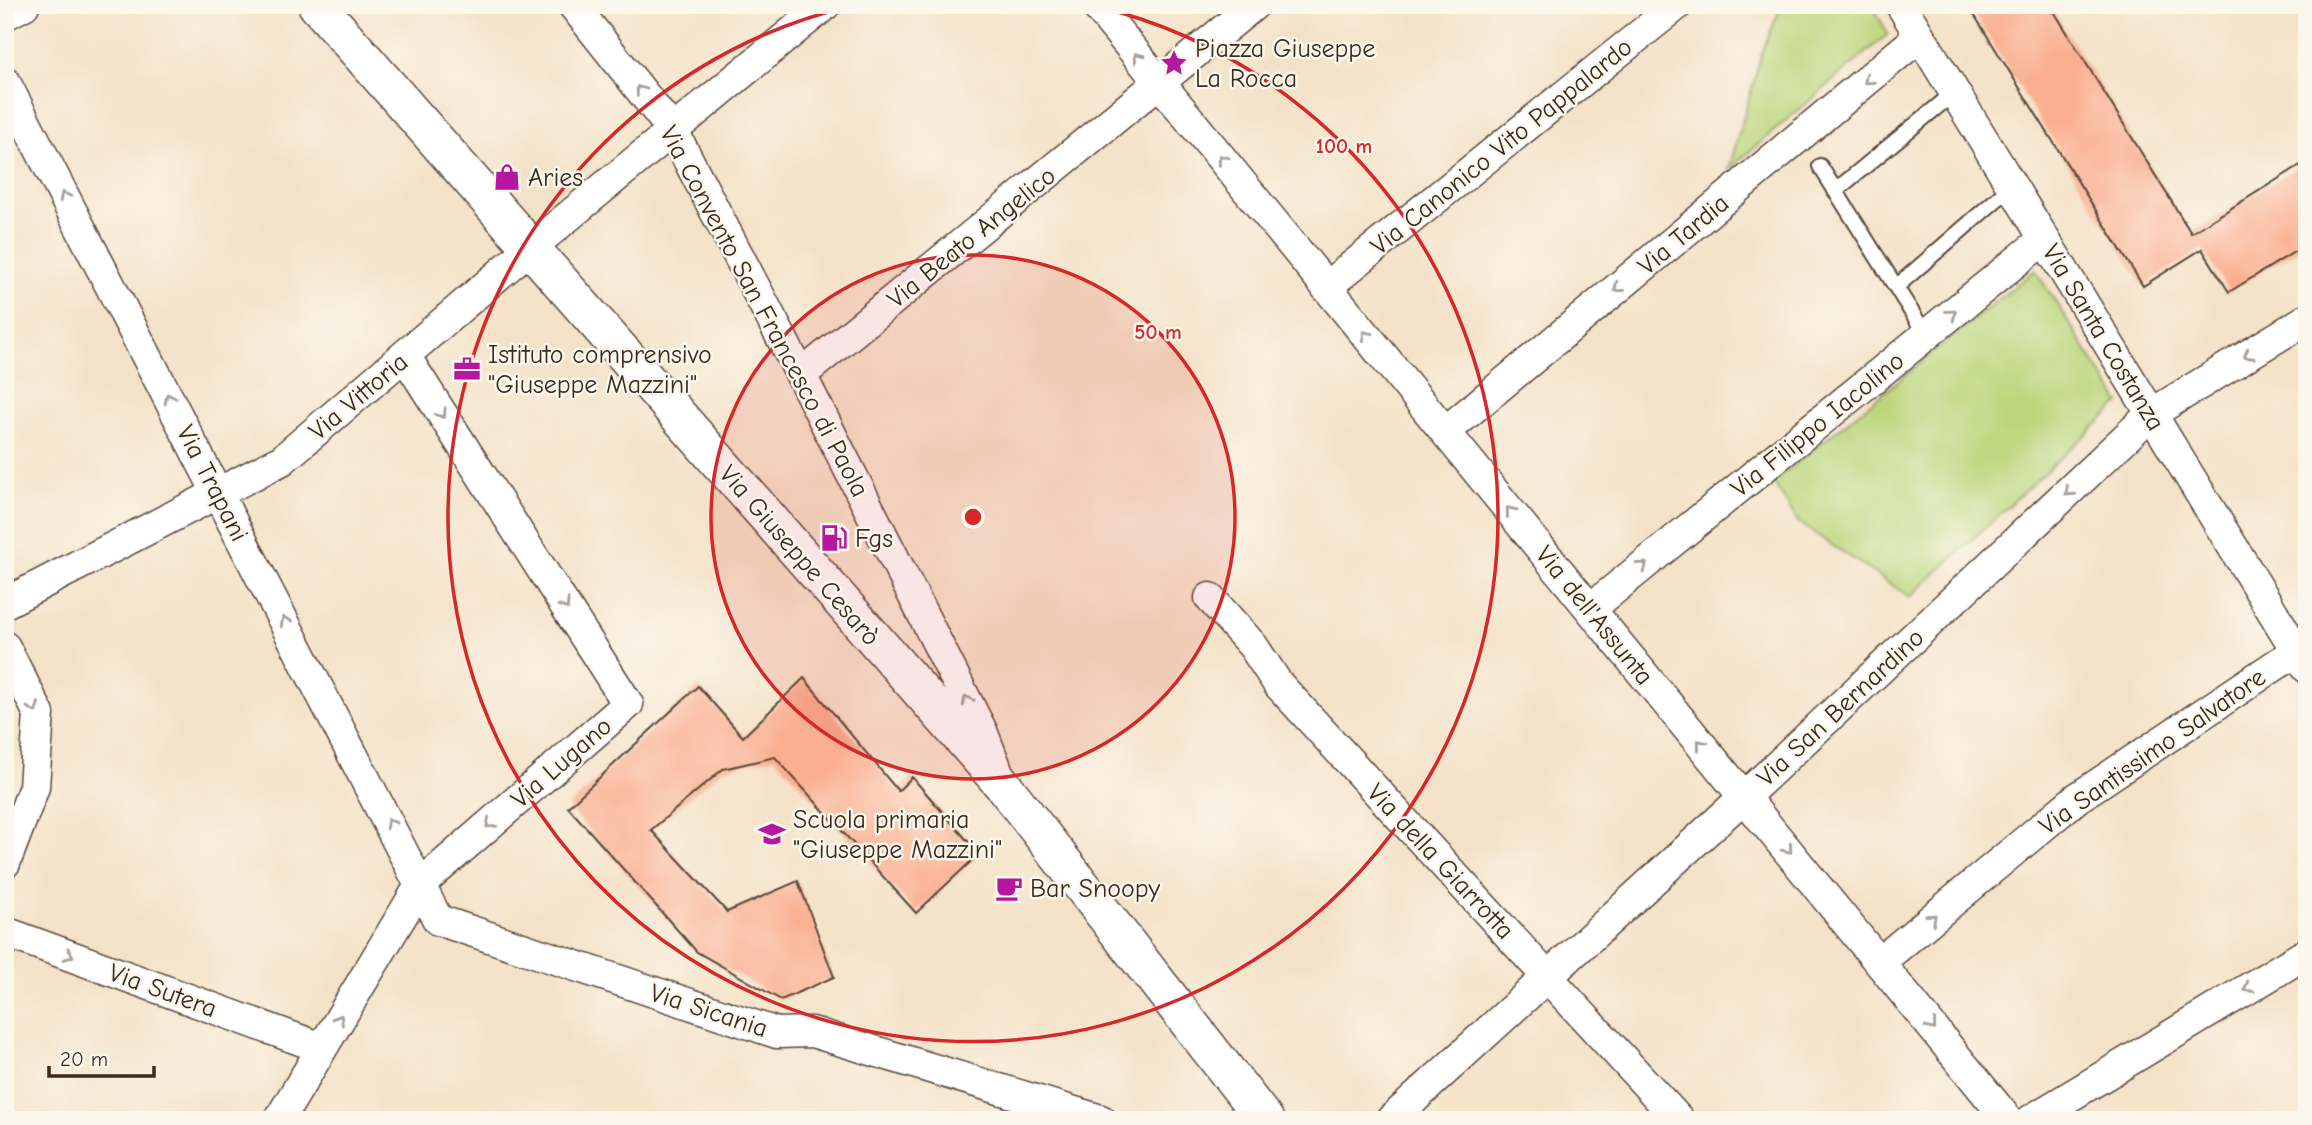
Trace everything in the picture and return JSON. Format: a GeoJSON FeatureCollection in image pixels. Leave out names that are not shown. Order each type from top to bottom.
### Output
{"type":"FeatureCollection","features":[{"type":"Feature","properties":{"kind":"street"},"geometry":{"type":"LineString","coordinates":[[5,15],[24,5]]}},
{"type":"Feature","properties":{"kind":"street","name":"Via Giuseppe Cesarò"},"geometry":{"type":"LineString","coordinates":[[317,5],[1003,785],[1265,1120]]}},
{"type":"Feature","properties":{"kind":"street","name":"Via Convento San Francesco di Paola"},"geometry":{"type":"LineString","coordinates":[[573,5],[673,131],[982,731],[1003,785]]}},
{"type":"Feature","properties":{"kind":"street","name":"Via Vittoria"},"geometry":{"type":"LineString","coordinates":[[5,603],[282,460],[530,248],[825,5]]}},
{"type":"Feature","properties":{"kind":"street","name":"Via dell'Assunta"},"geometry":{"type":"LineString","coordinates":[[1096,5],[1150,91],[1181,109],[2008,1120]]}},
{"type":"Feature","properties":{"kind":"street","name":"Via Canonico Vito Pappalardo"},"geometry":{"type":"LineString","coordinates":[[1326,287],[1677,5]]}},
{"type":"Feature","properties":{"kind":"street","name":"Via Santa Costanza"},"geometry":{"type":"LineString","coordinates":[[1901,5],[2151,414],[2303,654]]}},
{"type":"Feature","properties":{"kind":"street","name":"Via Beato Angelico"},"geometry":{"type":"LineString","coordinates":[[801,375],[1150,91],[1242,9]]}},
{"type":"Feature","properties":{"kind":"street","name":"Via Tardia"},"geometry":{"type":"LineString","coordinates":[[1445,432],[1920,36]]}},
{"type":"Feature","properties":{"kind":"street","name":"Via Trapani"},"geometry":{"type":"LineString","coordinates":[[5,82],[421,884]]}},
{"type":"Feature","properties":{"kind":"street","name":"Via Filippo Iacolino"},"geometry":{"type":"LineString","coordinates":[[1590,609],[2044,239]]}},
{"type":"Feature","properties":{"kind":"street","name":"Via San Bernardino"},"geometry":{"type":"LineString","coordinates":[[1391,1120],[1744,797],[2151,414],[2307,319]]}},
{"type":"Feature","properties":{"kind":"street","name":"Via Lugano"},"geometry":{"type":"LineString","coordinates":[[279,1120],[421,884],[628,704],[405,356]]}},
{"type":"Feature","properties":{"kind":"street","name":"Via della Giarrotta"},"geometry":{"type":"LineString","coordinates":[[1210,598],[1253,646],[1278,684],[1679,1120]]}},
{"type":"Feature","properties":{"kind":"street"},"geometry":{"type":"LineString","coordinates":[[5,647],[39,714],[34,787],[5,863]]}},
{"type":"Feature","properties":{"kind":"street","name":"Via Santissimo Salvatore"},"geometry":{"type":"LineString","coordinates":[[1880,962],[2077,798],[2303,654]]}},
{"type":"Feature","properties":{"kind":"street","name":"Via Sicania"},"geometry":{"type":"LineString","coordinates":[[421,884],[438,920],[777,1033],[812,1032],[1101,1120]]}},
{"type":"Feature","properties":{"kind":"street","name":"Via Sutera"},"geometry":{"type":"LineString","coordinates":[[5,932],[322,1048]]}},
{"type":"Feature","properties":{"kind":"street"},"geometry":{"type":"LineString","coordinates":[[2031,1120],[2307,953]]}},
{"type":"Feature","properties":{"kind":"lane"},"geometry":{"type":"LineString","coordinates":[[1835,191],[1955,92]]}},
{"type":"Feature","properties":{"kind":"lane"},"geometry":{"type":"LineString","coordinates":[[1820,166],[1926,335]]}},
{"type":"Feature","properties":{"kind":"lane"},"geometry":{"type":"LineString","coordinates":[[1896,288],[2012,186]]}},
{"type":"Feature","properties":{"kind":"green space"},"geometry":{"type":"Polygon","coordinates":[[[1782,5],[1872,5],[1888,34],[1729,169],[1763,49],[1782,5]]]}},
{"type":"Feature","properties":{"kind":"green space"},"geometry":{"type":"Polygon","coordinates":[[[2035,270],[2120,403],[1910,597],[1799,523],[1773,482],[2035,270]]]}},
{"type":"Feature","properties":{"kind":"building"},"geometry":{"type":"Polygon","coordinates":[[[1968,5],[2050,5],[2191,233],[2307,161],[2307,244],[2229,292],[2202,249],[2143,286],[1968,5]]]}},
{"type":"Feature","properties":{"kind":"building"},"geometry":{"type":"Polygon","coordinates":[[[804,678],[898,791],[912,777],[979,854],[916,913],[775,757],[723,769],[651,830],[727,912],[798,881],[834,977],[781,1000],[697,952],[568,807],[698,686],[743,737],[804,678]]]}},
{"type":"Feature","properties":{"kind":"place","name":"Piazza Giuseppe La Rocca"},"geometry":{"type":"Point","coordinates":[1174,63]}},
{"type":"Feature","properties":{"kind":"place","name":"Aries"},"geometry":{"type":"Point","coordinates":[507,177]}},
{"type":"Feature","properties":{"kind":"place","name":"Istituto comprensivo \"Giuseppe Mazzini\""},"geometry":{"type":"Point","coordinates":[467,369]}},
{"type":"Feature","properties":{"kind":"place","name":"Fgs"},"geometry":{"type":"Point","coordinates":[834,538]}},
{"type":"Feature","properties":{"kind":"place","name":"Scuola primaria \"Giuseppe Mazzini\""},"geometry":{"type":"Point","coordinates":[772,834]}},
{"type":"Feature","properties":{"kind":"place","name":"Bar Snoopy"},"geometry":{"type":"Point","coordinates":[1009,888]}}]}
